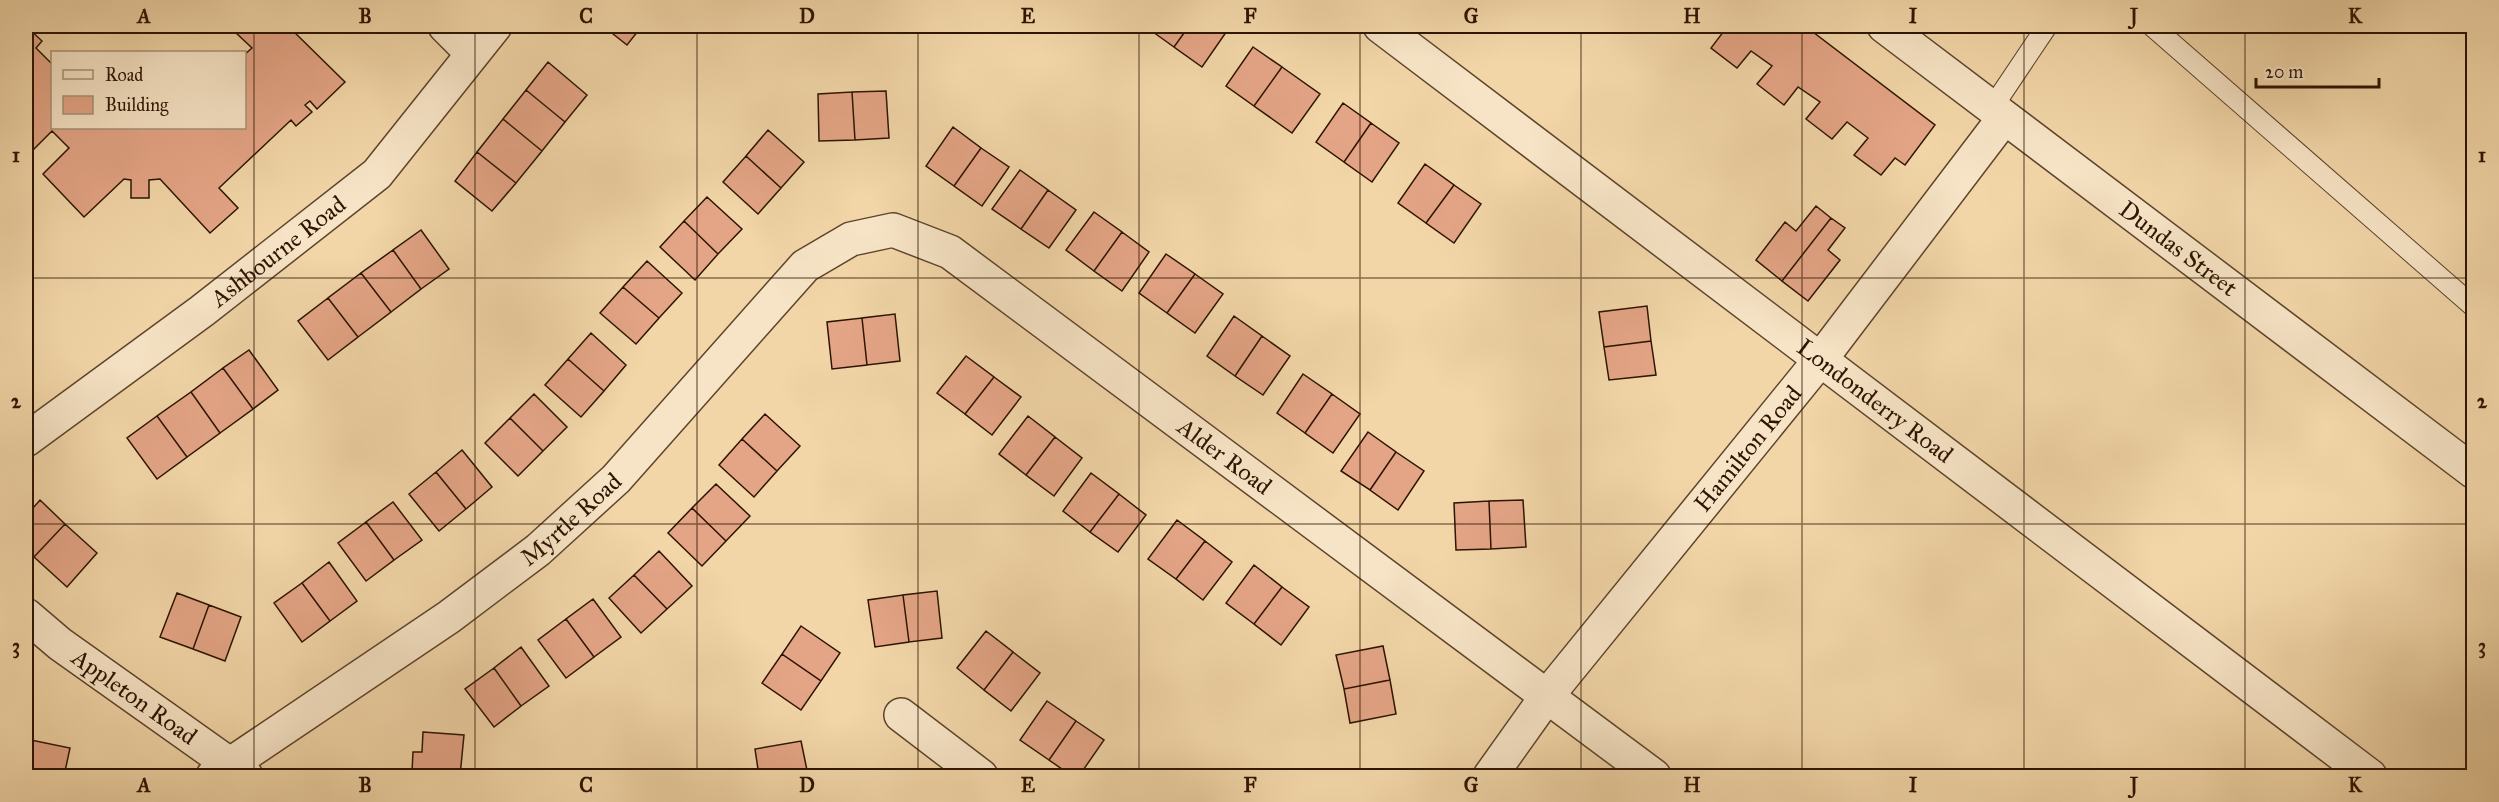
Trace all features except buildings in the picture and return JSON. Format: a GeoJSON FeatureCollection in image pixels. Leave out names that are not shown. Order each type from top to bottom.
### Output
{"type":"FeatureCollection","features":[{"type":"Feature","properties":{"kind":"street"},"geometry":{"type":"LineString","coordinates":[[445,26],[472,53]]}},
{"type":"Feature","properties":{"kind":"street","name":"Ashbourne Road"},"geometry":{"type":"LineString","coordinates":[[26,440],[202,311],[377,174],[495,26]]}},
{"type":"Feature","properties":{"kind":"street","name":"Londonderry Road"},"geometry":{"type":"LineString","coordinates":[[1380,26],[1820,360],[2030,516],[2370,777]]}},
{"type":"Feature","properties":{"kind":"street","name":"Dundas Street"},"geometry":{"type":"LineString","coordinates":[[1884,26],[2474,472]]}},
{"type":"Feature","properties":{"kind":"street","name":"Hamilton Road"},"geometry":{"type":"LineString","coordinates":[[1490,777],[1548,696],[1820,360],[1998,113]]}},
{"type":"Feature","properties":{"kind":"street","name":"Alder Road"},"geometry":{"type":"LineString","coordinates":[[893,230],[950,252],[1654,777]]}},
{"type":"Feature","properties":{"kind":"street","name":"Myrtle Road"},"geometry":{"type":"LineString","coordinates":[[229,773],[449,617],[538,550],[616,479],[805,266],[851,238],[893,230]]}},
{"type":"Feature","properties":{"kind":"street","name":"Appleton Road"},"geometry":{"type":"LineString","coordinates":[[26,615],[60,644],[229,773]]}},
{"type":"Feature","properties":{"kind":"street"},"geometry":{"type":"LineString","coordinates":[[901,715],[981,777]]}},
{"type":"Feature","properties":{"kind":"lane"},"geometry":{"type":"LineString","coordinates":[[1998,113],[2047,26]]}},
{"type":"Feature","properties":{"kind":"lane"},"geometry":{"type":"LineString","coordinates":[[2152,26],[2474,307]]}}]}
